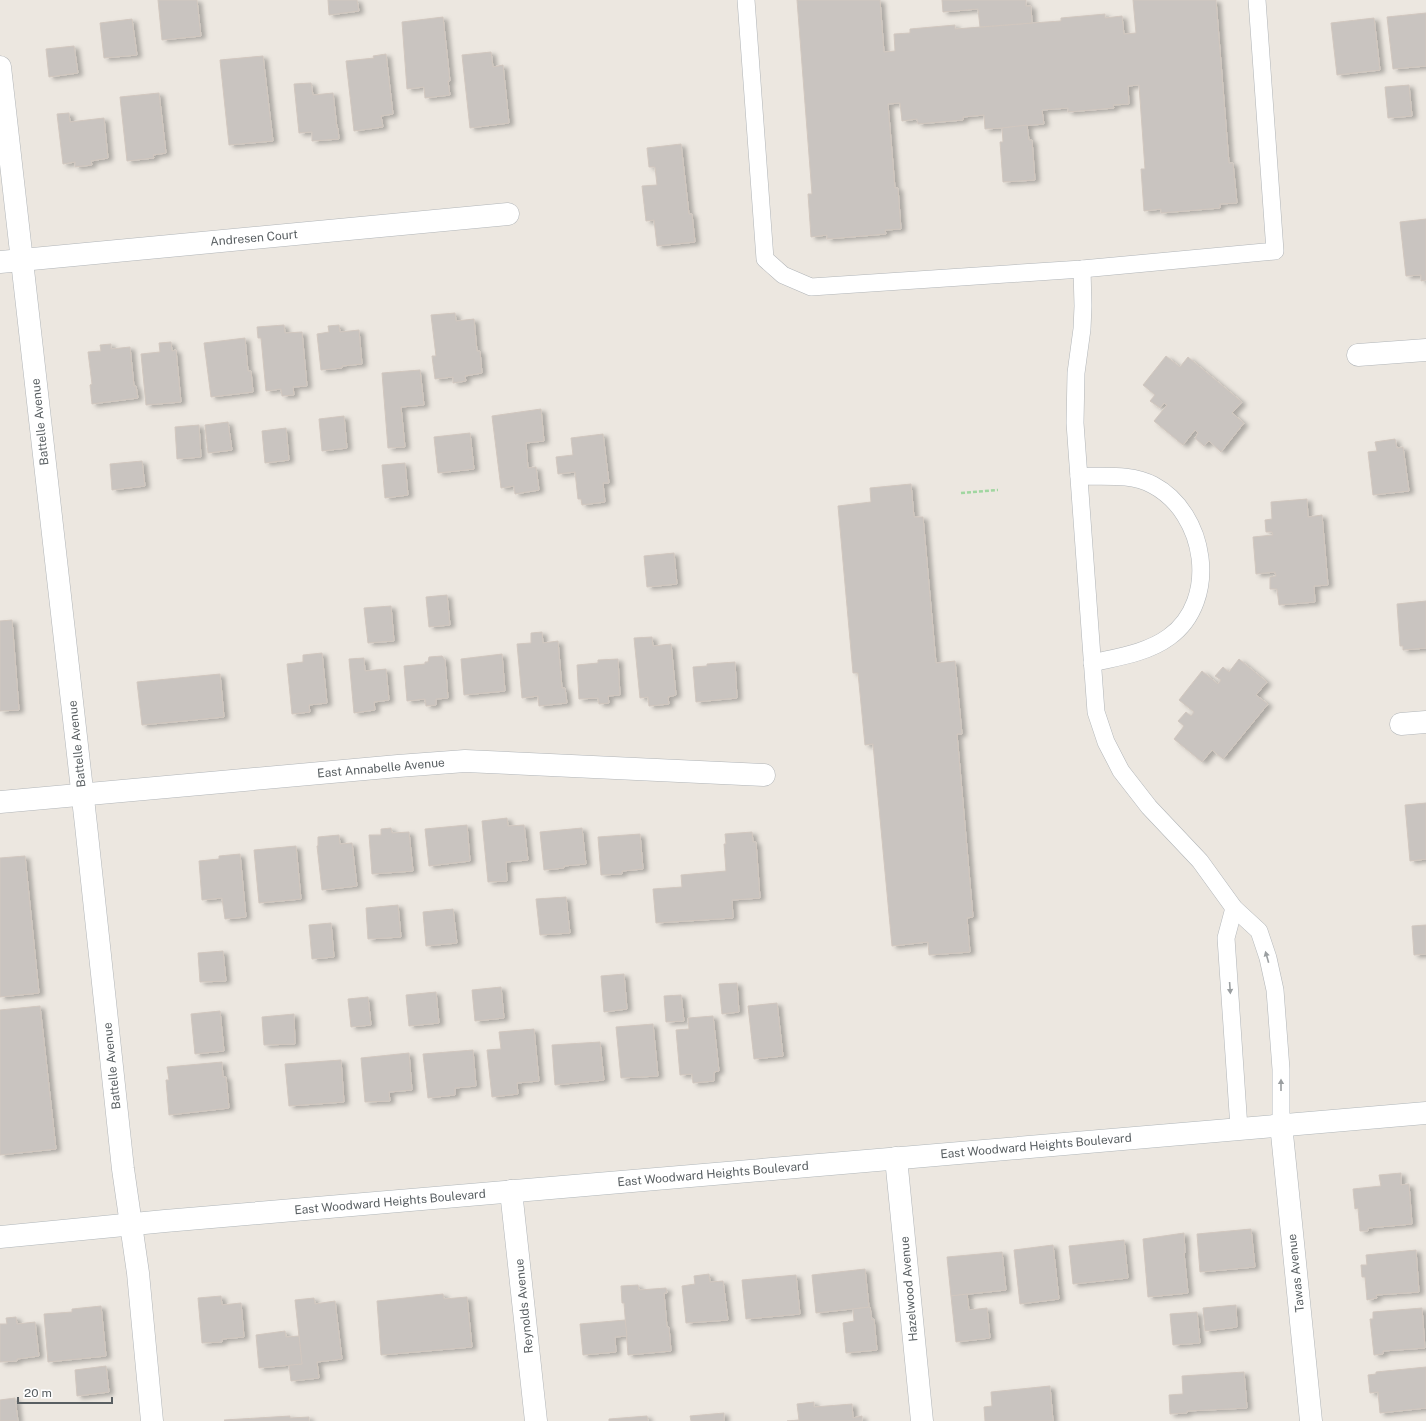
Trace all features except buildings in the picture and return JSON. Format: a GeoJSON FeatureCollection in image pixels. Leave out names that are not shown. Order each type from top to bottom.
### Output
{"type":"FeatureCollection","features":[{"type":"Feature","properties":{"kind":"street","name":"Battelle Avenue"},"geometry":{"type":"LineString","coordinates":[[0,67],[122,1161],[138,1273],[152,1421]]}},
{"type":"Feature","properties":{"kind":"street","name":"Andresen Court"},"geometry":{"type":"LineString","coordinates":[[0,262],[508,214]]}},
{"type":"Feature","properties":{"kind":"street"},"geometry":{"type":"LineString","coordinates":[[1358,355],[1426,350]]}},
{"type":"Feature","properties":{"kind":"street"},"geometry":{"type":"LineString","coordinates":[[1401,724],[1426,722]]}},
{"type":"Feature","properties":{"kind":"street","name":"East Annabelle Avenue"},"geometry":{"type":"LineString","coordinates":[[0,802],[465,761],[764,775]]}},
{"type":"Feature","properties":{"kind":"street","name":"East Woodward Heights Boulevard"},"geometry":{"type":"LineString","coordinates":[[0,1237],[131,1224],[1281,1124],[1426,1113]]}},
{"type":"Feature","properties":{"kind":"street","name":"Tawas Avenue"},"geometry":{"type":"LineString","coordinates":[[1281,1124],[1311,1421]]}},
{"type":"Feature","properties":{"kind":"street","name":"Hazelwood Avenue"},"geometry":{"type":"LineString","coordinates":[[896,1158],[922,1421]]}},
{"type":"Feature","properties":{"kind":"street","name":"Reynolds Avenue"},"geometry":{"type":"LineString","coordinates":[[511,1191],[536,1421]]}},
{"type":"Feature","properties":{"kind":"lane"},"geometry":{"type":"LineString","coordinates":[[746,0],[765,259],[783,275],[811,287],[1082,269],[1275,251],[1258,0]]}},
{"type":"Feature","properties":{"kind":"lane"},"geometry":{"type":"LineString","coordinates":[[1082,269],[1082,329],[1076,373],[1075,423],[1096,712],[1106,742],[1121,771],[1148,807],[1200,861],[1234,908],[1259,931],[1268,958],[1274,990],[1281,1061],[1281,1124]]}},
{"type":"Feature","properties":{"kind":"lane"},"geometry":{"type":"LineString","coordinates":[[1079,476],[1133,478],[1153,485],[1168,496],[1181,509],[1197,538],[1200,555],[1201,572],[1195,602],[1186,620],[1170,637],[1150,648],[1092,663]]}},
{"type":"Feature","properties":{"kind":"lane"},"geometry":{"type":"LineString","coordinates":[[1234,908],[1226,938],[1239,1128]]}},
{"type":"Feature","properties":{"kind":"path"},"geometry":{"type":"LineString","coordinates":[[961,493],[998,490]]}}]}
